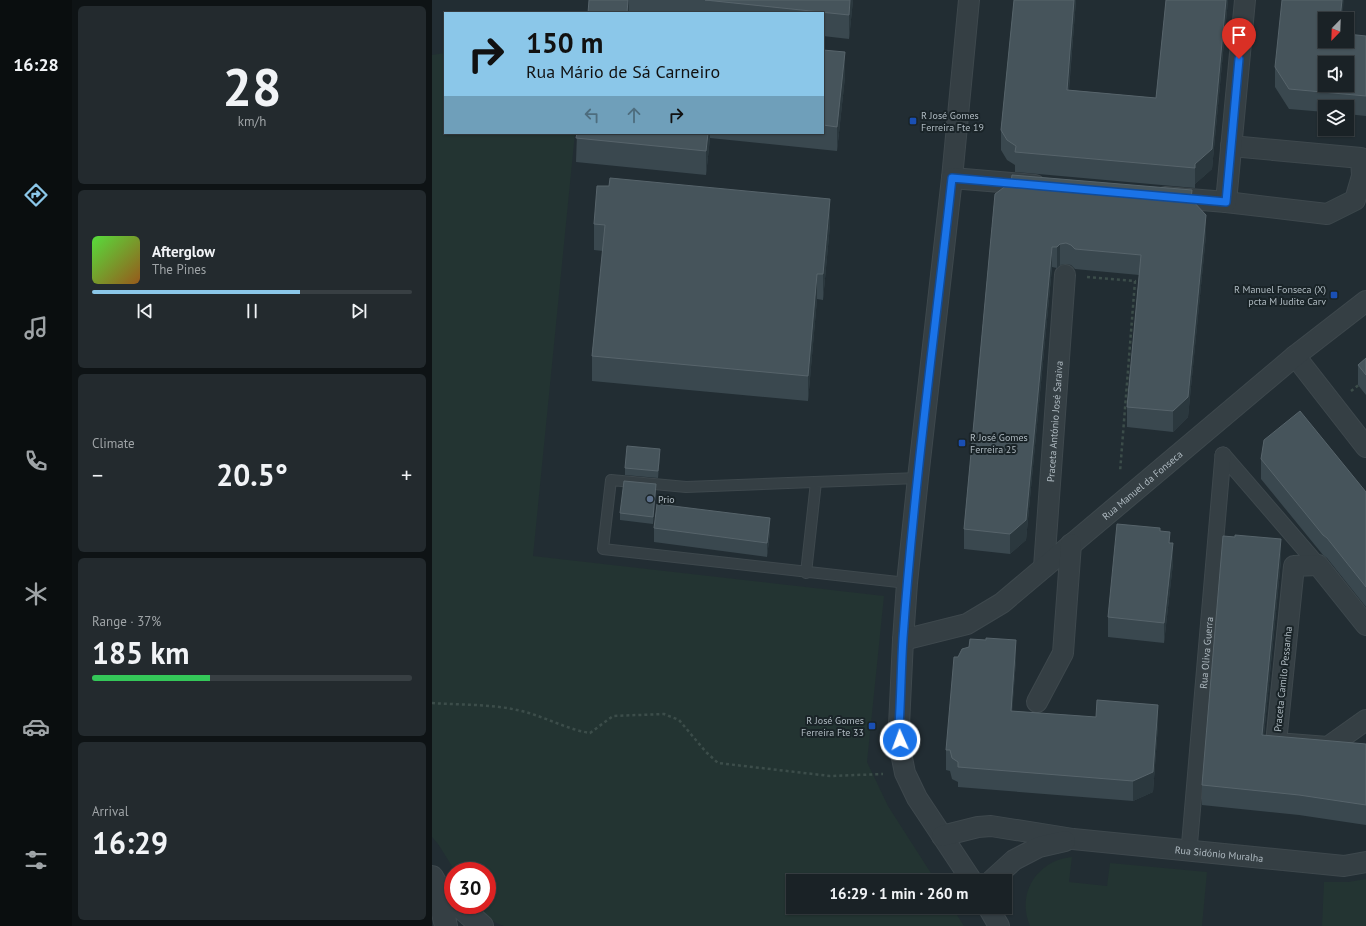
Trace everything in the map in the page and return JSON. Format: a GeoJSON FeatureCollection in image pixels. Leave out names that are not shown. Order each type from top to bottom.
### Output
{"type":"FeatureCollection","features":[{"type":"Feature","properties":{"kind":"street"},"geometry":{"type":"LineString","coordinates":[[967,874],[917,798],[905,773],[901,754],[899,726],[907,583],[952,178],[969,0]]}},
{"type":"Feature","properties":{"kind":"street"},"geometry":{"type":"LineString","coordinates":[[1226,202],[1245,0]]}},
{"type":"Feature","properties":{"kind":"street"},"geometry":{"type":"LineString","coordinates":[[1146,195],[1226,202],[1326,214],[1355,200],[1362,176],[1361,158],[1231,146]]}},
{"type":"Feature","properties":{"kind":"street"},"geometry":{"type":"LineString","coordinates":[[952,178],[1051,187]]}},
{"type":"Feature","properties":{"kind":"street","name":"Praceta António José Saraiva"},"geometry":{"type":"LineString","coordinates":[[1044,567],[1065,275]]}},
{"type":"Feature","properties":{"kind":"street","name":"Rua Manuel da Fonseca"},"geometry":{"type":"LineString","coordinates":[[903,640],[967,624],[1002,603],[1295,356],[1366,301]]}},
{"type":"Feature","properties":{"kind":"street"},"geometry":{"type":"LineString","coordinates":[[1295,356],[1366,447]]}},
{"type":"Feature","properties":{"kind":"street","name":"Rua Oliva Guerra"},"geometry":{"type":"LineString","coordinates":[[1189,850],[1223,455],[1318,565]]}},
{"type":"Feature","properties":{"kind":"street"},"geometry":{"type":"LineString","coordinates":[[1037,702],[1063,653],[1071,544]]}},
{"type":"Feature","properties":{"kind":"street"},"geometry":{"type":"LineString","coordinates":[[1318,565],[1366,625]]}},
{"type":"Feature","properties":{"kind":"street","name":"Praceta Camilo Pessanha"},"geometry":{"type":"LineString","coordinates":[[1318,565],[1294,566],[1276,743],[1328,747],[1366,720]]}},
{"type":"Feature","properties":{"kind":"street","name":"Rua Sidónio Muralha"},"geometry":{"type":"LineString","coordinates":[[942,836],[978,826],[991,826],[1073,839],[1344,866],[1366,862]]}},
{"type":"Feature","properties":{"kind":"street","name":"Rua Sidónio Muralha"},"geometry":{"type":"LineString","coordinates":[[999,874],[1014,860],[1039,847],[1073,839]]}},
{"type":"Feature","properties":{"kind":"street"},"geometry":{"type":"LineString","coordinates":[[434,881],[444,891]]}},
{"type":"Feature","properties":{"kind":"street"},"geometry":{"type":"LineString","coordinates":[[434,881],[446,926]]}},
{"type":"Feature","properties":{"kind":"street"},"geometry":{"type":"LineString","coordinates":[[468,914],[482,926]]}},
{"type":"Feature","properties":{"kind":"street"},"geometry":{"type":"LineString","coordinates":[[992,914],[999,926]]}},
{"type":"Feature","properties":{"kind":"lane"},"geometry":{"type":"LineString","coordinates":[[907,583],[806,573],[603,549],[611,480],[686,487],[918,478]]}},
{"type":"Feature","properties":{"kind":"lane"},"geometry":{"type":"LineString","coordinates":[[806,573],[816,482]]}},
{"type":"Feature","properties":{"kind":"path"},"geometry":{"type":"LineString","coordinates":[[1065,275],[1135,281],[1118,505]]}},
{"type":"Feature","properties":{"kind":"path"},"geometry":{"type":"LineString","coordinates":[[432,703],[489,706],[519,710],[579,731],[590,733],[612,716],[664,714],[679,720],[706,752],[718,762],[830,776],[905,773]]}},
{"type":"Feature","properties":{"kind":"shaded area"},"geometry":{"type":"Polygon","coordinates":[[[444,53],[444,134],[575,134],[533,556],[884,596],[867,762],[888,806],[932,874],[786,874],[786,914],[956,914],[964,926],[504,926],[496,923],[484,914],[496,914],[496,862],[449,862],[432,837],[432,55],[444,53]]]}},
{"type":"Feature","properties":{"kind":"shaded area"},"geometry":{"type":"Polygon","coordinates":[[[1072,857],[1069,882],[1107,886],[1110,863],[1207,872],[1202,926],[1030,926],[1026,914],[1026,902],[1028,891],[1033,881],[1040,872],[1049,865],[1072,857]]]}},
{"type":"Feature","properties":{"kind":"shaded area"},"geometry":{"type":"Polygon","coordinates":[[[1366,879],[1366,926],[1322,926],[1324,882],[1348,882],[1366,879]]]}},
{"type":"Feature","properties":{"kind":"building"},"geometry":{"type":"Polygon","coordinates":[[[589,0],[628,0],[627,12],[588,12],[589,0]]]}},
{"type":"Feature","properties":{"kind":"building"},"geometry":{"type":"Polygon","coordinates":[[[705,0],[850,0],[849,15],[705,0]]]}},
{"type":"Feature","properties":{"kind":"building"},"geometry":{"type":"Polygon","coordinates":[[[1014,0],[1074,0],[1067,90],[1156,98],[1166,0],[1226,0],[1212,149],[1195,164],[1195,168],[1015,152],[1016,146],[1007,140],[1001,130],[1014,0]]]}},
{"type":"Feature","properties":{"kind":"building"},"geometry":{"type":"Polygon","coordinates":[[[1282,0],[1342,0],[1341,12],[1318,12],[1318,48],[1354,48],[1354,35],[1366,36],[1366,96],[1322,92],[1354,92],[1354,56],[1318,56],[1318,92],[1289,89],[1275,67],[1282,0]]]}},
{"type":"Feature","properties":{"kind":"building"},"geometry":{"type":"Polygon","coordinates":[[[824,50],[845,52],[837,127],[824,125],[824,50]]]}},
{"type":"Feature","properties":{"kind":"building"},"geometry":{"type":"Polygon","coordinates":[[[577,134],[708,134],[706,151],[576,138],[577,134]]]}},
{"type":"Feature","properties":{"kind":"building"},"geometry":{"type":"Polygon","coordinates":[[[1012,175],[1192,190],[1191,199],[1206,215],[1188,397],[1173,411],[1127,407],[1141,255],[1075,249],[1066,243],[1060,244],[1057,247],[1052,247],[1026,520],[1010,534],[964,529],[995,194],[1011,182],[1012,175]]]}},
{"type":"Feature","properties":{"kind":"building"},"geometry":{"type":"Polygon","coordinates":[[[610,178],[830,199],[823,274],[817,274],[808,376],[592,356],[605,225],[594,224],[597,186],[609,186],[610,178]]]}},
{"type":"Feature","properties":{"kind":"building"},"geometry":{"type":"Polygon","coordinates":[[[1366,358],[1366,375],[1358,365],[1366,358]]]}},
{"type":"Feature","properties":{"kind":"building"},"geometry":{"type":"Polygon","coordinates":[[[1300,411],[1366,492],[1366,587],[1261,459],[1264,440],[1300,411]]]}},
{"type":"Feature","properties":{"kind":"building"},"geometry":{"type":"Polygon","coordinates":[[[627,446],[660,449],[658,471],[625,468],[627,446]]]}},
{"type":"Feature","properties":{"kind":"building"},"geometry":{"type":"Polygon","coordinates":[[[624,481],[656,484],[653,517],[620,513],[624,481]]]}},
{"type":"Feature","properties":{"kind":"building"},"geometry":{"type":"Polygon","coordinates":[[[657,504],[770,518],[767,543],[654,528],[657,504]]]}},
{"type":"Feature","properties":{"kind":"building"},"geometry":{"type":"Polygon","coordinates":[[[1117,524],[1160,528],[1160,531],[1170,532],[1169,543],[1173,543],[1164,623],[1108,617],[1117,524]]]}},
{"type":"Feature","properties":{"kind":"building"},"geometry":{"type":"Polygon","coordinates":[[[1235,535],[1281,539],[1262,735],[1366,744],[1366,805],[1299,795],[1202,785],[1223,536],[1235,537],[1235,535]]]}},
{"type":"Feature","properties":{"kind":"building"},"geometry":{"type":"Polygon","coordinates":[[[986,638],[1016,640],[1011,711],[1096,717],[1097,700],[1158,705],[1153,772],[1133,781],[958,767],[958,762],[952,758],[950,750],[946,750],[954,657],[958,657],[962,649],[969,647],[970,639],[986,640],[986,638]]]}},
{"type":"Feature","properties":{"kind":"place","name":"R José Gomes Ferreira Fte 19"},"geometry":{"type":"Point","coordinates":[913,121]}},
{"type":"Feature","properties":{"kind":"place","name":"R Manuel Fonseca (X) pcta M Judite Carv"},"geometry":{"type":"Point","coordinates":[1334,295]}},
{"type":"Feature","properties":{"kind":"place","name":"R José Gomes Ferreira 25"},"geometry":{"type":"Point","coordinates":[962,443]}},
{"type":"Feature","properties":{"kind":"place","name":"Prio"},"geometry":{"type":"Point","coordinates":[650,499]}},
{"type":"Feature","properties":{"kind":"place","name":"R José Gomes Ferreira Fte 33"},"geometry":{"type":"Point","coordinates":[872,726]}},
{"type":"Feature","properties":{"kind":"route"},"geometry":{"type":"LineString","coordinates":[[900,740],[899,726],[907,583],[952,178],[1226,202],[1239,59]]}}]}
